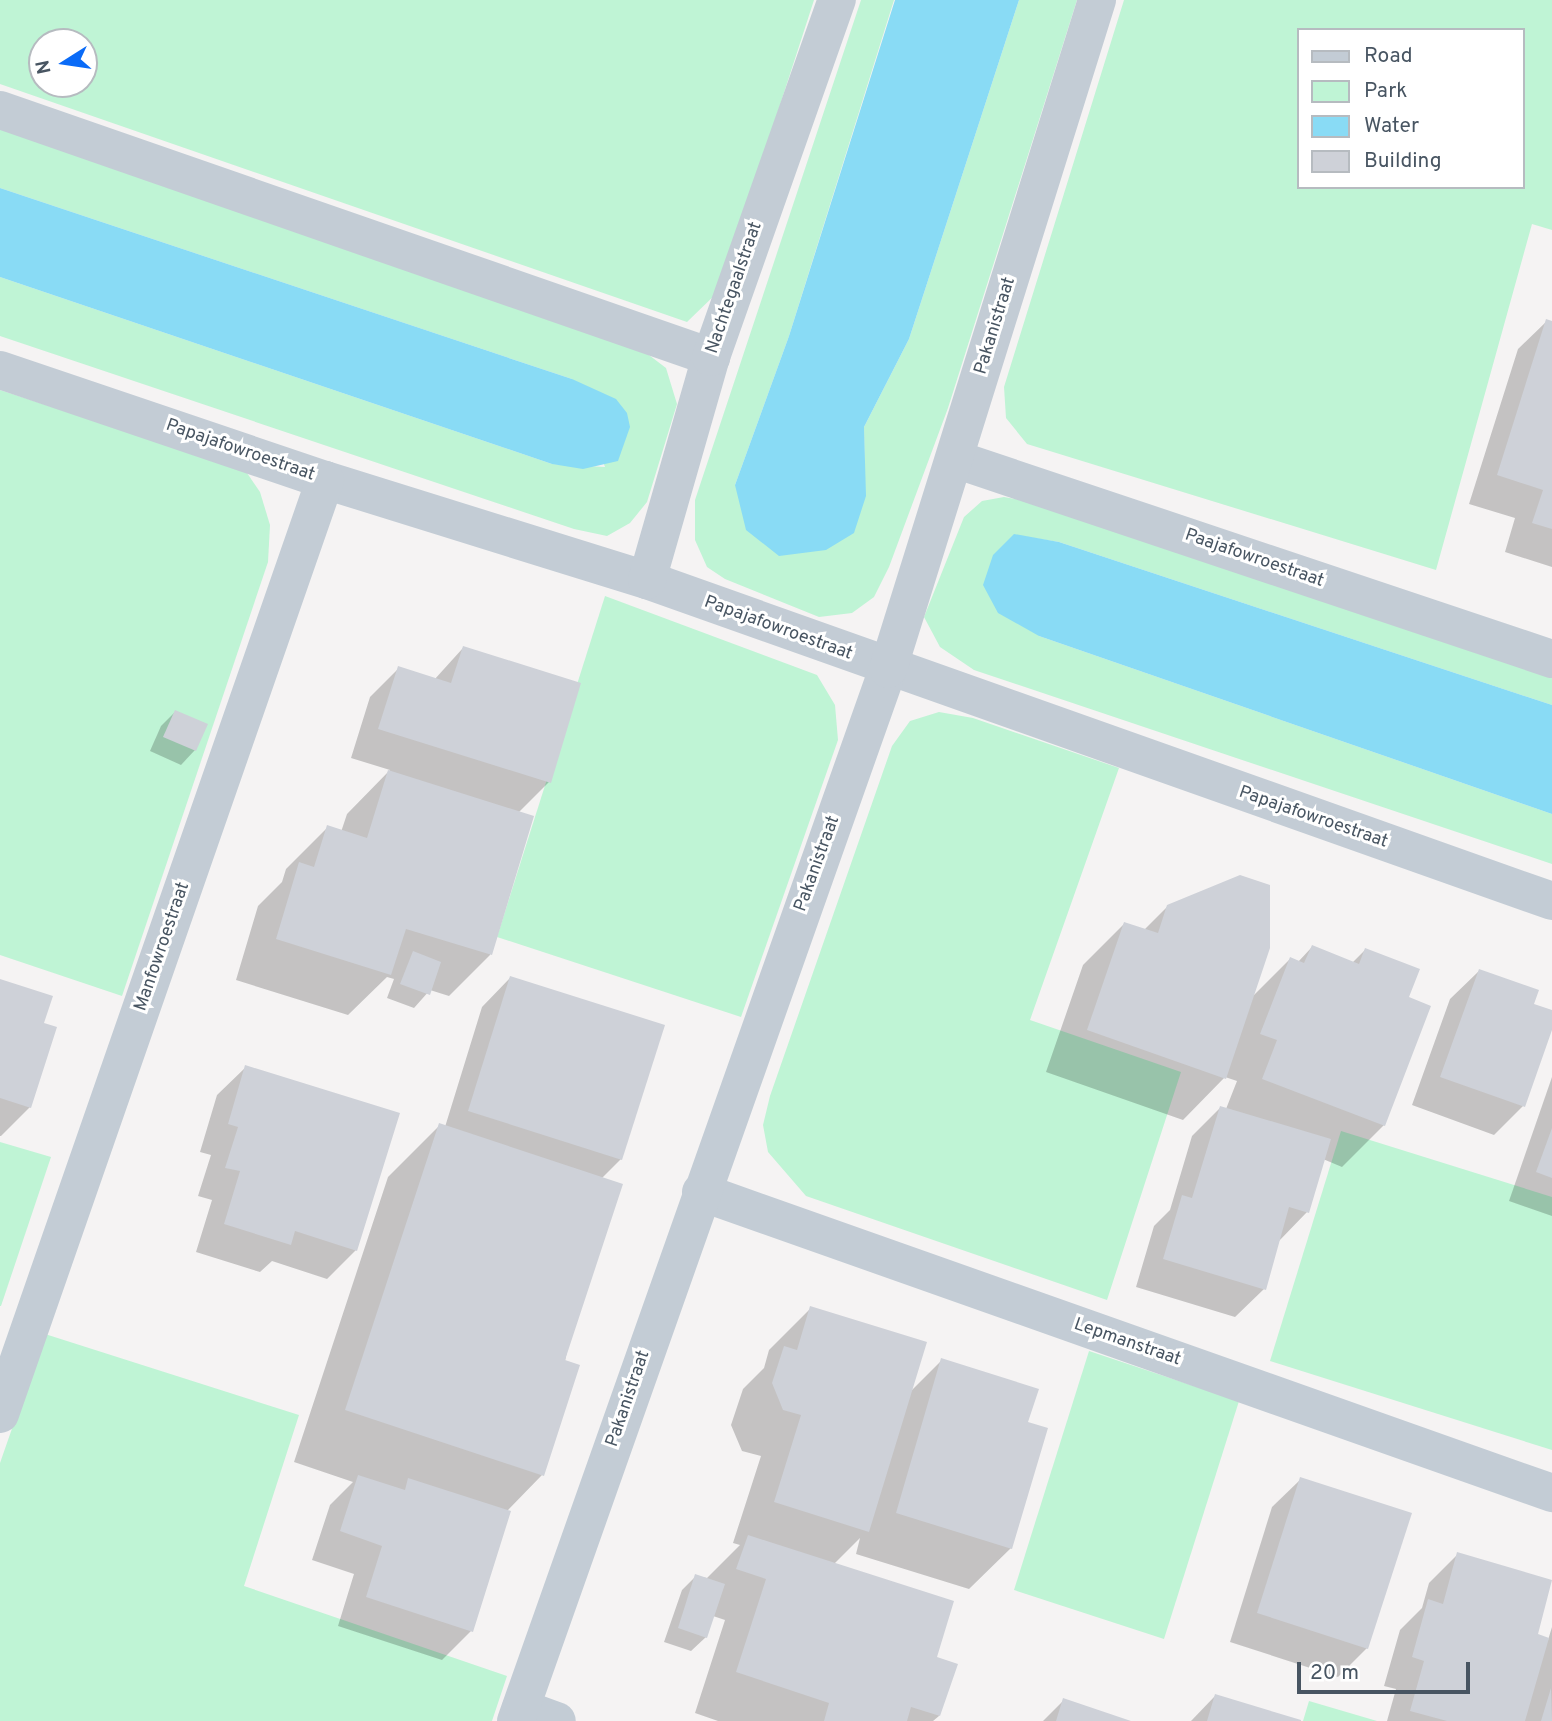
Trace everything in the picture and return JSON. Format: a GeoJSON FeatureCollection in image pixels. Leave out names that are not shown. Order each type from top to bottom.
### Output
{"type":"FeatureCollection","features":[{"type":"Feature","properties":{"kind":"street","name":"Nachtegaalstraat"},"geometry":{"type":"LineString","coordinates":[[647,580],[711,356],[837,0]]}},
{"type":"Feature","properties":{"kind":"street","name":"Pakanistraat"},"geometry":{"type":"LineString","coordinates":[[519,1714],[701,1192],[888,669],[1097,0]]}},
{"type":"Feature","properties":{"kind":"street"},"geometry":{"type":"LineString","coordinates":[[0,110],[711,356]]}},
{"type":"Feature","properties":{"kind":"street","name":"Papajafowroestraat"},"geometry":{"type":"LineString","coordinates":[[0,370],[325,480],[647,580],[888,669],[1552,901]]}},
{"type":"Feature","properties":{"kind":"street","name":"Paajafowroestraat"},"geometry":{"type":"LineString","coordinates":[[955,459],[1552,659]]}},
{"type":"Feature","properties":{"kind":"street","name":"Manfowroestraat"},"geometry":{"type":"LineString","coordinates":[[0,1414],[325,480]]}},
{"type":"Feature","properties":{"kind":"street","name":"Lepmanstraat"},"geometry":{"type":"LineString","coordinates":[[701,1192],[1552,1493]]}},
{"type":"Feature","properties":{"kind":"street"},"geometry":{"type":"LineString","coordinates":[[519,1714],[557,1721]]}},
{"type":"Feature","properties":{"kind":"green space"},"geometry":{"type":"Polygon","coordinates":[[[0,0],[814,0],[720,290],[687,322],[40,98],[98,98],[98,28],[28,28],[28,94],[0,84],[0,0]]]}},
{"type":"Feature","properties":{"kind":"green space"},"geometry":{"type":"Polygon","coordinates":[[[861,0],[894,0],[789,336],[735,485],[865,496],[864,427],[909,339],[1019,0],[1077,0],[948,408],[889,567],[874,597],[852,613],[819,617],[725,579],[707,567],[695,540],[695,500],[861,0]]]}},
{"type":"Feature","properties":{"kind":"green space"},"geometry":{"type":"Polygon","coordinates":[[[1124,0],[1552,0],[1552,230],[1532,224],[1436,570],[1027,444],[1006,418],[1004,387],[1124,0]]]}},
{"type":"Feature","properties":{"kind":"green space"},"geometry":{"type":"Polygon","coordinates":[[[0,127],[641,349],[666,368],[677,404],[647,502],[630,523],[607,536],[574,529],[0,336],[0,277],[552,464],[605,467],[572,379],[0,188],[0,127]]]}},
{"type":"Feature","properties":{"kind":"green space"},"geometry":{"type":"Polygon","coordinates":[[[0,390],[245,470],[260,492],[270,525],[268,562],[122,996],[0,955],[0,390]]]}},
{"type":"Feature","properties":{"kind":"green space"},"geometry":{"type":"Polygon","coordinates":[[[1004,497],[1033,502],[1552,670],[1552,705],[1059,542],[1015,535],[1039,636],[1552,814],[1552,864],[974,670],[940,647],[924,617],[964,517],[982,501],[1004,497]]]}},
{"type":"Feature","properties":{"kind":"green space"},"geometry":{"type":"Polygon","coordinates":[[[605,596],[817,675],[835,705],[838,740],[741,1017],[497,937],[605,596]]]}},
{"type":"Feature","properties":{"kind":"green space"},"geometry":{"type":"Polygon","coordinates":[[[939,712],[973,718],[1119,768],[1030,1020],[1181,1072],[1107,1300],[806,1196],[768,1152],[763,1125],[770,1096],[892,746],[910,721],[939,712]]]}},
{"type":"Feature","properties":{"kind":"green space"},"geometry":{"type":"Polygon","coordinates":[[[1341,1131],[1552,1197],[1552,1450],[1270,1361],[1341,1131]]]}},
{"type":"Feature","properties":{"kind":"green space"},"geometry":{"type":"Polygon","coordinates":[[[0,1142],[51,1157],[1,1306],[0,1306],[0,1142]]]}},
{"type":"Feature","properties":{"kind":"green space"},"geometry":{"type":"Polygon","coordinates":[[[45,1334],[299,1415],[244,1586],[507,1676],[492,1721],[0,1721],[0,1463],[45,1334]]]}},
{"type":"Feature","properties":{"kind":"green space"},"geometry":{"type":"Polygon","coordinates":[[[1089,1351],[1239,1401],[1164,1639],[1014,1590],[1089,1351]]]}},
{"type":"Feature","properties":{"kind":"green space"},"geometry":{"type":"Polygon","coordinates":[[[1309,1701],[1377,1721],[1303,1721],[1309,1701]]]}},
{"type":"Feature","properties":{"kind":"water"},"geometry":{"type":"Polygon","coordinates":[[[895,0],[1019,0],[909,339],[864,427],[866,496],[854,533],[826,550],[779,556],[746,530],[735,485],[789,336],[895,0]]]}},
{"type":"Feature","properties":{"kind":"water"},"geometry":{"type":"Polygon","coordinates":[[[0,188],[572,379],[616,399],[627,413],[630,427],[618,461],[583,469],[552,464],[0,277],[0,188]]]}},
{"type":"Feature","properties":{"kind":"water"},"geometry":{"type":"Polygon","coordinates":[[[1014,534],[1059,542],[1552,705],[1552,814],[1039,636],[998,613],[983,585],[993,555],[1014,534]]]}},
{"type":"Feature","properties":{"kind":"building"},"geometry":{"type":"Polygon","coordinates":[[[1546,319],[1552,321],[1552,529],[1532,523],[1543,490],[1497,475],[1546,319]]]}},
{"type":"Feature","properties":{"kind":"building"},"geometry":{"type":"Polygon","coordinates":[[[463,646],[581,683],[551,783],[378,729],[398,666],[451,683],[463,646]]]}},
{"type":"Feature","properties":{"kind":"building"},"geometry":{"type":"Polygon","coordinates":[[[175,710],[208,724],[196,751],[163,737],[175,710]]]}},
{"type":"Feature","properties":{"kind":"building"},"geometry":{"type":"Polygon","coordinates":[[[388,770],[534,816],[492,955],[406,929],[391,975],[276,939],[299,862],[314,867],[327,825],[367,838],[388,770]]]}},
{"type":"Feature","properties":{"kind":"building"},"geometry":{"type":"Polygon","coordinates":[[[1240,875],[1270,885],[1270,948],[1226,1079],[1087,1030],[1124,922],[1158,933],[1167,905],[1240,875]]]}},
{"type":"Feature","properties":{"kind":"building"},"geometry":{"type":"Polygon","coordinates":[[[1312,945],[1359,964],[1365,948],[1420,969],[1409,997],[1431,1006],[1385,1126],[1262,1079],[1277,1040],[1260,1034],[1290,957],[1304,963],[1312,945]]]}},
{"type":"Feature","properties":{"kind":"building"},"geometry":{"type":"Polygon","coordinates":[[[413,951],[441,962],[430,995],[400,984],[413,951]]]}},
{"type":"Feature","properties":{"kind":"building"},"geometry":{"type":"Polygon","coordinates":[[[1479,969],[1539,990],[1534,1004],[1552,1010],[1552,1030],[1525,1107],[1440,1077],[1479,969]]]}},
{"type":"Feature","properties":{"kind":"building"},"geometry":{"type":"Polygon","coordinates":[[[510,976],[665,1025],[622,1160],[468,1111],[510,976]]]}},
{"type":"Feature","properties":{"kind":"building"},"geometry":{"type":"Polygon","coordinates":[[[0,979],[53,996],[44,1023],[57,1027],[31,1108],[0,1098],[0,979]]]}},
{"type":"Feature","properties":{"kind":"building"},"geometry":{"type":"Polygon","coordinates":[[[245,1065],[400,1113],[357,1251],[295,1231],[291,1245],[224,1224],[240,1171],[225,1168],[238,1127],[228,1124],[245,1065]]]}},
{"type":"Feature","properties":{"kind":"building"},"geometry":{"type":"Polygon","coordinates":[[[1220,1106],[1331,1139],[1309,1213],[1289,1207],[1266,1290],[1163,1259],[1182,1195],[1192,1198],[1220,1106]]]}},
{"type":"Feature","properties":{"kind":"building"},"geometry":{"type":"Polygon","coordinates":[[[439,1123],[623,1184],[565,1360],[580,1365],[544,1476],[345,1410],[439,1123]]]}},
{"type":"Feature","properties":{"kind":"building"},"geometry":{"type":"Polygon","coordinates":[[[1552,1128],[1552,1178],[1536,1172],[1552,1128]]]}},
{"type":"Feature","properties":{"kind":"building"},"geometry":{"type":"Polygon","coordinates":[[[810,1306],[927,1342],[869,1532],[774,1502],[801,1415],[783,1410],[772,1383],[784,1346],[797,1350],[810,1306]]]}},
{"type":"Feature","properties":{"kind":"building"},"geometry":{"type":"Polygon","coordinates":[[[941,1358],[1039,1389],[1028,1422],[1048,1428],[1012,1549],[896,1513],[941,1358]]]}},
{"type":"Feature","properties":{"kind":"building"},"geometry":{"type":"Polygon","coordinates":[[[358,1475],[405,1490],[408,1478],[511,1511],[473,1632],[366,1597],[382,1546],[340,1531],[358,1475]]]}},
{"type":"Feature","properties":{"kind":"building"},"geometry":{"type":"Polygon","coordinates":[[[1300,1477],[1412,1513],[1368,1649],[1257,1613],[1300,1477]]]}},
{"type":"Feature","properties":{"kind":"building"},"geometry":{"type":"Polygon","coordinates":[[[748,1535],[954,1601],[937,1657],[958,1664],[940,1716],[911,1707],[907,1721],[824,1721],[829,1703],[736,1672],[766,1579],[736,1569],[748,1535]]]}},
{"type":"Feature","properties":{"kind":"building"},"geometry":{"type":"Polygon","coordinates":[[[1457,1552],[1552,1580],[1538,1634],[1549,1638],[1525,1721],[1447,1721],[1410,1711],[1424,1661],[1412,1657],[1428,1599],[1443,1604],[1457,1552]]]}},
{"type":"Feature","properties":{"kind":"building"},"geometry":{"type":"Polygon","coordinates":[[[695,1574],[725,1584],[707,1638],[678,1628],[695,1574]]]}},
{"type":"Feature","properties":{"kind":"building"},"geometry":{"type":"Polygon","coordinates":[[[1551,1688],[1552,1721],[1541,1721],[1551,1688]]]}},
{"type":"Feature","properties":{"kind":"building"},"geometry":{"type":"Polygon","coordinates":[[[1215,1694],[1301,1720],[1301,1721],[1207,1721],[1215,1694]]]}},
{"type":"Feature","properties":{"kind":"building"},"geometry":{"type":"Polygon","coordinates":[[[1063,1698],[1131,1721],[1056,1721],[1063,1698]]]}}]}
